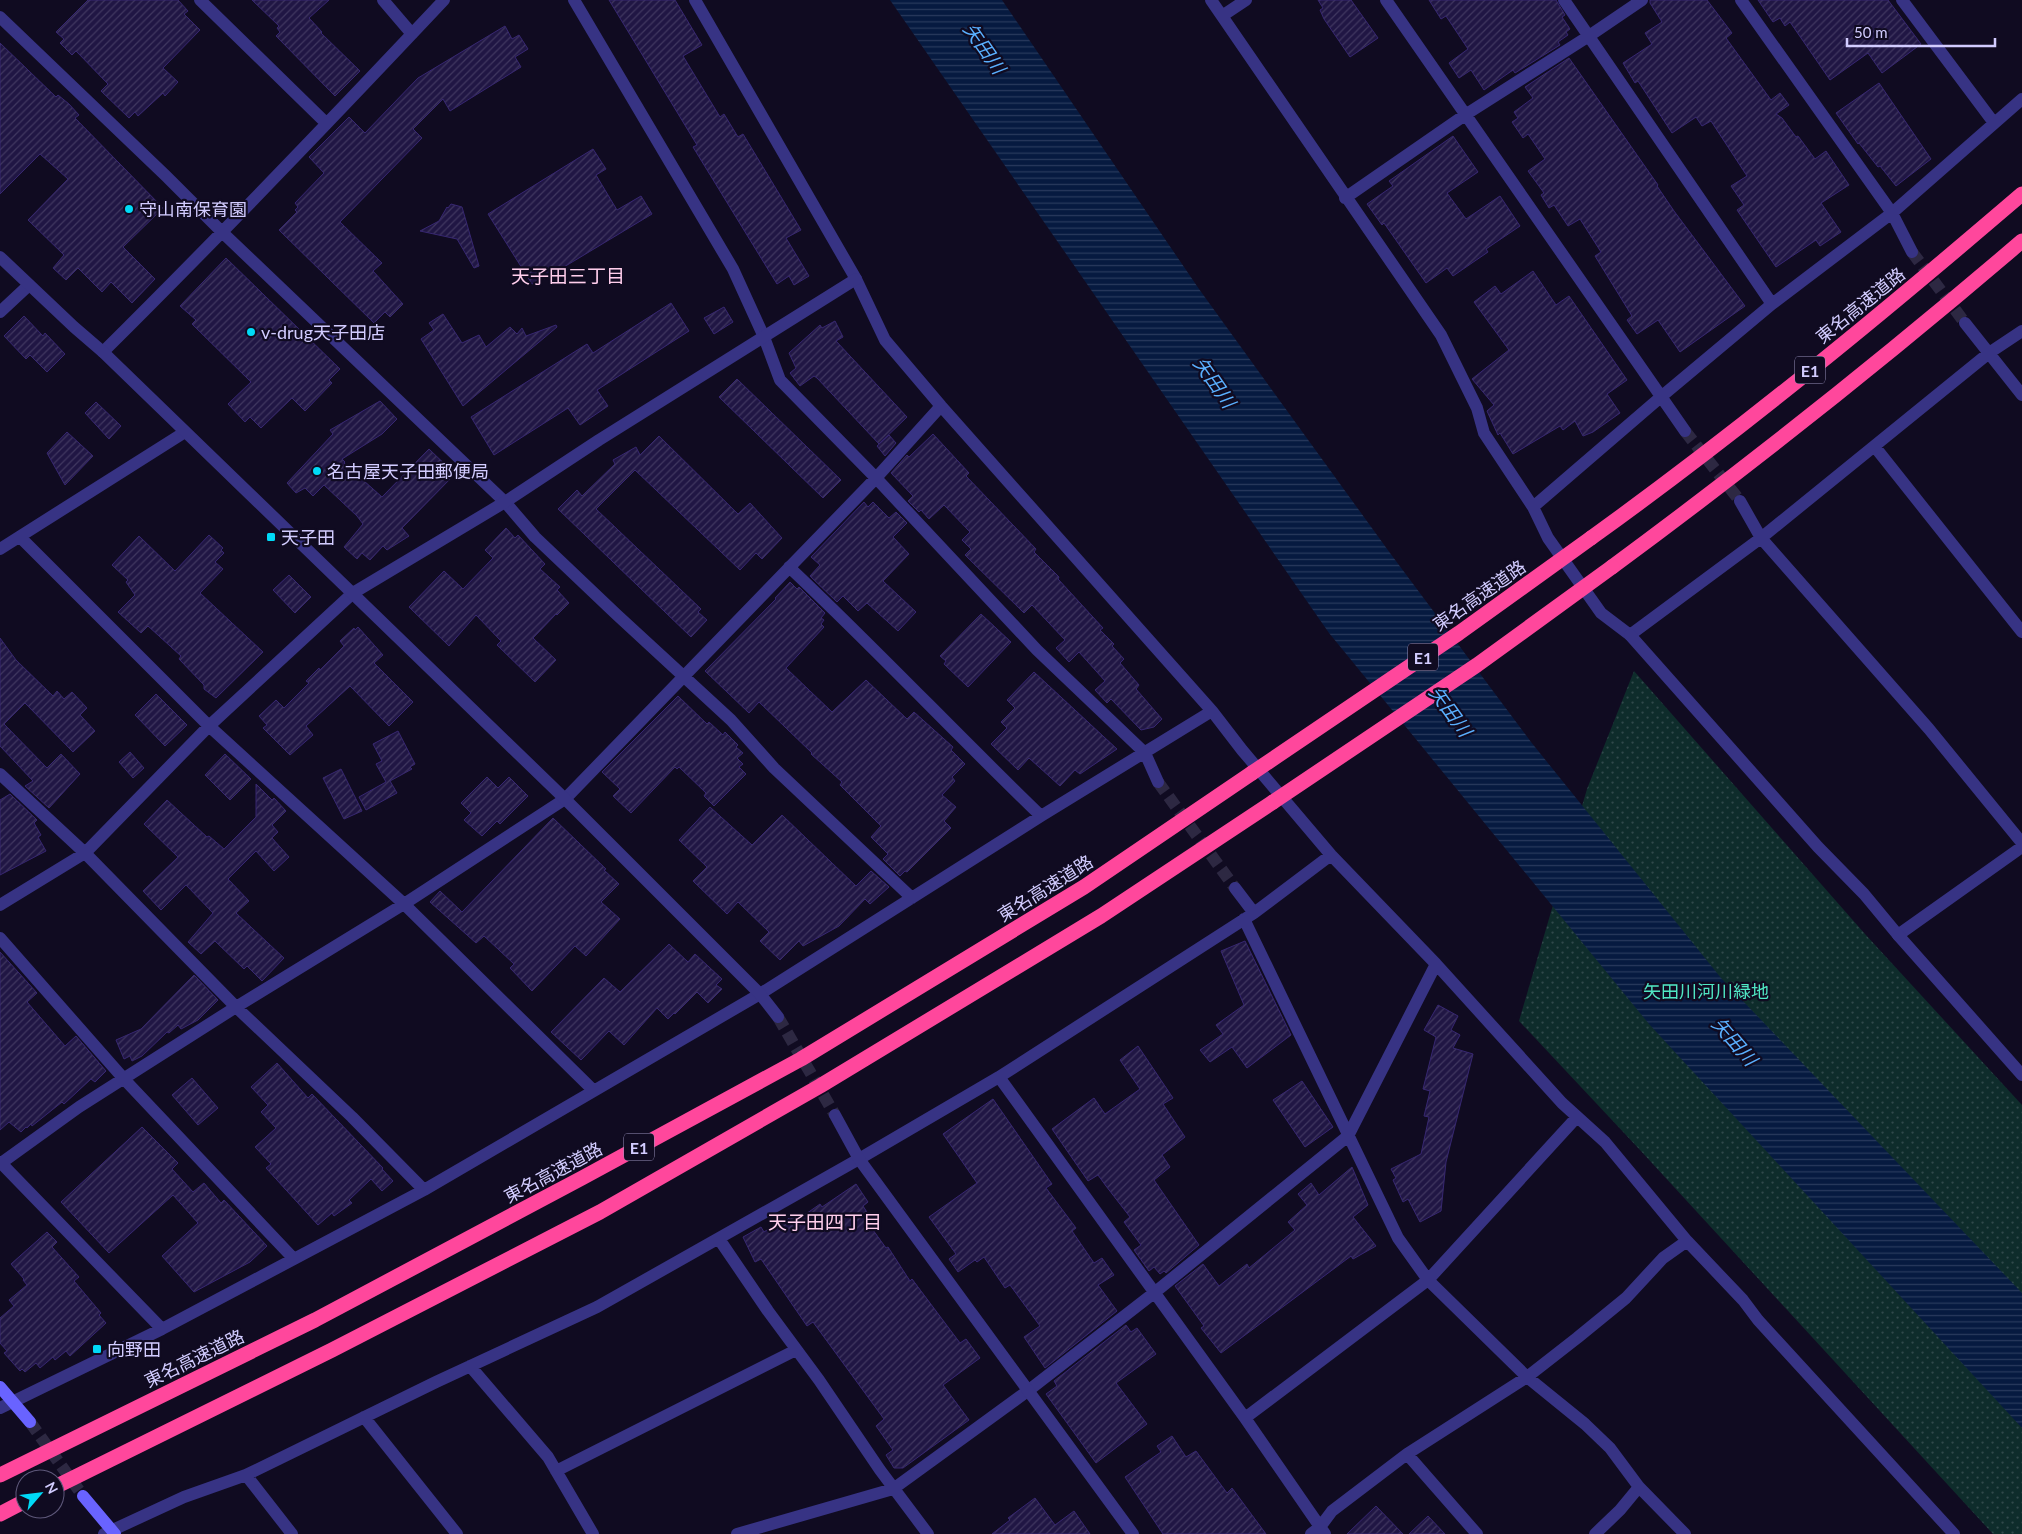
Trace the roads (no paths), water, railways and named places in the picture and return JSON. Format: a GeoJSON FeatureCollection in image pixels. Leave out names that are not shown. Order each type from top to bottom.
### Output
{"type":"FeatureCollection","features":[{"type":"Feature","properties":{"kind":"highway","name":"東名高速道路"},"geometry":{"type":"LineString","coordinates":[[0,1475],[315,1320],[582,1178],[801,1059],[1084,887],[1459,633],[1649,497],[1851,338],[2022,194]]}},
{"type":"Feature","properties":{"kind":"highway","name":"E1"},"geometry":{"type":"LineString","coordinates":[[65,1481],[332,1350],[600,1212],[820,1086],[1101,916],[1477,665],[1612,567],[1870,368],[2022,240]]}},
{"type":"Feature","properties":{"kind":"highway"},"geometry":{"type":"LineString","coordinates":[[0,1514],[15,1506]]}},
{"type":"Feature","properties":{"kind":"main road"},"geometry":{"type":"LineString","coordinates":[[0,1387],[30,1422]]}},
{"type":"Feature","properties":{"kind":"main road"},"geometry":{"type":"LineString","coordinates":[[83,1496],[111,1533]]}},
{"type":"Feature","properties":{"kind":"street"},"geometry":{"type":"LineString","coordinates":[[200,0],[326,122]]}},
{"type":"Feature","properties":{"kind":"street"},"geometry":{"type":"LineString","coordinates":[[383,0],[412,34]]}},
{"type":"Feature","properties":{"kind":"street"},"geometry":{"type":"LineString","coordinates":[[103,352],[223,233],[259,192],[444,0]]}},
{"type":"Feature","properties":{"kind":"street"},"geometry":{"type":"LineString","coordinates":[[574,0],[734,269],[764,337],[780,380],[876,478],[1037,650],[1145,754],[1158,782]]}},
{"type":"Feature","properties":{"kind":"street"},"geometry":{"type":"LineString","coordinates":[[695,0],[856,279],[885,340],[941,406],[1212,712],[1331,855],[1436,964],[1562,1103],[1605,1142],[1687,1241],[1743,1300],[1758,1320],[1954,1534]]}},
{"type":"Feature","properties":{"kind":"street"},"geometry":{"type":"LineString","coordinates":[[1211,0],[1441,335],[1477,408],[1484,433],[1534,507],[1548,538],[1601,614],[1630,635],[1818,847],[1864,894],[2022,1075]]}},
{"type":"Feature","properties":{"kind":"street"},"geometry":{"type":"LineString","coordinates":[[1222,16],[1246,0]]}},
{"type":"Feature","properties":{"kind":"street"},"geometry":{"type":"LineString","coordinates":[[1386,0],[1685,431]]}},
{"type":"Feature","properties":{"kind":"street"},"geometry":{"type":"LineString","coordinates":[[1564,0],[1772,304]]}},
{"type":"Feature","properties":{"kind":"street"},"geometry":{"type":"LineString","coordinates":[[1346,198],[1464,115],[1642,0]]}},
{"type":"Feature","properties":{"kind":"street"},"geometry":{"type":"LineString","coordinates":[[1741,0],[1892,213],[1912,252]]}},
{"type":"Feature","properties":{"kind":"street"},"geometry":{"type":"LineString","coordinates":[[1902,0],[1994,123]]}},
{"type":"Feature","properties":{"kind":"street"},"geometry":{"type":"LineString","coordinates":[[0,17],[505,502],[542,543],[731,720],[774,768],[912,898]]}},
{"type":"Feature","properties":{"kind":"street"},"geometry":{"type":"LineString","coordinates":[[1534,507],[1772,304],[1892,213],[2022,99]]}},
{"type":"Feature","properties":{"kind":"street"},"geometry":{"type":"LineString","coordinates":[[0,257],[103,352],[565,799],[760,994],[778,1017]]}},
{"type":"Feature","properties":{"kind":"street"},"geometry":{"type":"LineString","coordinates":[[0,905],[85,853],[209,726],[352,593],[505,502],[599,440],[856,279]]}},
{"type":"Feature","properties":{"kind":"street"},"geometry":{"type":"LineString","coordinates":[[0,312],[29,284]]}},
{"type":"Feature","properties":{"kind":"street"},"geometry":{"type":"LineString","coordinates":[[1965,323],[2022,395]]}},
{"type":"Feature","properties":{"kind":"street"},"geometry":{"type":"LineString","coordinates":[[1630,635],[1761,538],[1989,353],[2022,331]]}},
{"type":"Feature","properties":{"kind":"street"},"geometry":{"type":"LineString","coordinates":[[162,1328],[0,1163],[79,1107],[236,1007],[404,904],[565,799],[876,478],[941,406]]}},
{"type":"Feature","properties":{"kind":"street"},"geometry":{"type":"LineString","coordinates":[[0,549],[185,432]]}},
{"type":"Feature","properties":{"kind":"street"},"geometry":{"type":"LineString","coordinates":[[1875,447],[2022,632]]}},
{"type":"Feature","properties":{"kind":"street"},"geometry":{"type":"LineString","coordinates":[[1740,501],[1761,538],[1929,729],[2022,843]]}},
{"type":"Feature","properties":{"kind":"street"},"geometry":{"type":"LineString","coordinates":[[20,537],[209,726],[404,904],[593,1090]]}},
{"type":"Feature","properties":{"kind":"street"},"geometry":{"type":"LineString","coordinates":[[789,567],[853,627],[985,762],[1041,816]]}},
{"type":"Feature","properties":{"kind":"street"},"geometry":{"type":"LineString","coordinates":[[0,1408],[162,1328],[424,1190],[760,994],[1041,816],[1212,712]]}},
{"type":"Feature","properties":{"kind":"street"},"geometry":{"type":"LineString","coordinates":[[0,774],[85,853],[236,1007],[352,1117],[424,1190]]}},
{"type":"Feature","properties":{"kind":"street"},"geometry":{"type":"LineString","coordinates":[[1898,935],[2022,848]]}},
{"type":"Feature","properties":{"kind":"street"},"geometry":{"type":"LineString","coordinates":[[111,1533],[184,1497],[246,1475],[470,1366],[597,1307],[859,1159],[999,1077],[1249,916],[1331,855]]}},
{"type":"Feature","properties":{"kind":"street"},"geometry":{"type":"LineString","coordinates":[[1236,888],[1348,1136],[1398,1238],[1428,1280],[1527,1377],[1610,1448],[1639,1487],[1684,1534]]}},
{"type":"Feature","properties":{"kind":"street"},"geometry":{"type":"LineString","coordinates":[[0,938],[124,1079],[294,1259]]}},
{"type":"Feature","properties":{"kind":"street"},"geometry":{"type":"LineString","coordinates":[[737,1534],[893,1489],[1028,1390],[1154,1293],[1348,1136],[1436,964]]}},
{"type":"Feature","properties":{"kind":"street"},"geometry":{"type":"LineString","coordinates":[[999,1077],[1245,1418],[1318,1532],[1332,1511],[1407,1454],[1527,1377],[1626,1298],[1663,1258],[1687,1241]]}},
{"type":"Feature","properties":{"kind":"street"},"geometry":{"type":"LineString","coordinates":[[835,1115],[859,1159],[1132,1534]]}},
{"type":"Feature","properties":{"kind":"street"},"geometry":{"type":"LineString","coordinates":[[1245,1418],[1428,1280],[1577,1117]]}},
{"type":"Feature","properties":{"kind":"street"},"geometry":{"type":"LineString","coordinates":[[719,1239],[819,1380],[893,1489],[928,1534]]}},
{"type":"Feature","properties":{"kind":"street"},"geometry":{"type":"LineString","coordinates":[[556,1471],[796,1350]]}},
{"type":"Feature","properties":{"kind":"street"},"geometry":{"type":"LineString","coordinates":[[470,1366],[548,1457],[593,1534]]}},
{"type":"Feature","properties":{"kind":"street"},"geometry":{"type":"LineString","coordinates":[[364,1417],[457,1534]]}},
{"type":"Feature","properties":{"kind":"street"},"geometry":{"type":"LineString","coordinates":[[1407,1454],[1477,1534]]}},
{"type":"Feature","properties":{"kind":"street"},"geometry":{"type":"LineString","coordinates":[[246,1475],[292,1534]]}},
{"type":"Feature","properties":{"kind":"street"},"geometry":{"type":"LineString","coordinates":[[1595,1534],[1620,1510],[1639,1487]]}},
{"type":"Feature","properties":{"kind":"water","name":"矢田川"},"geometry":{"type":"Polygon","coordinates":[[[890,0],[1002,0],[1199,289],[1390,553],[1531,742],[1721,978],[2022,1293],[2022,1428],[1649,1024],[1329,633],[890,0]]]}},
{"type":"Feature","properties":{"kind":"tunnel"},"geometry":{"type":"LineString","coordinates":[[1912,252],[1965,323]]}},
{"type":"Feature","properties":{"kind":"tunnel"},"geometry":{"type":"LineString","coordinates":[[1685,431],[1740,501]]}},
{"type":"Feature","properties":{"kind":"tunnel"},"geometry":{"type":"LineString","coordinates":[[1158,782],[1235,888]]}},
{"type":"Feature","properties":{"kind":"tunnel"},"geometry":{"type":"LineString","coordinates":[[778,1017],[835,1115]]}},
{"type":"Feature","properties":{"kind":"tunnel"},"geometry":{"type":"LineString","coordinates":[[30,1422],[83,1496]]}},
{"type":"Feature","properties":{"kind":"place","name":"守山南保育園"},"geometry":{"type":"Point","coordinates":[129,209]}},
{"type":"Feature","properties":{"kind":"place","name":"v-drug天子田店"},"geometry":{"type":"Point","coordinates":[251,332]}},
{"type":"Feature","properties":{"kind":"place","name":"名古屋天子田郵便局"},"geometry":{"type":"Point","coordinates":[317,471]}},
{"type":"Feature","properties":{"kind":"place","name":"天子田"},"geometry":{"type":"Point","coordinates":[271,537]}},
{"type":"Feature","properties":{"kind":"place","name":"向野田"},"geometry":{"type":"Point","coordinates":[97,1349]}},
{"type":"Feature","properties":{"kind":"district","name":"天子田三丁目"},"geometry":{"type":"Point","coordinates":[568,275]}},
{"type":"Feature","properties":{"kind":"district","name":"天子田四丁目"},"geometry":{"type":"Point","coordinates":[825,1221]}},
{"type":"Feature","properties":{"kind":"park label","name":"矢田川河川緑地"},"geometry":{"type":"Point","coordinates":[1706,991]}}]}
